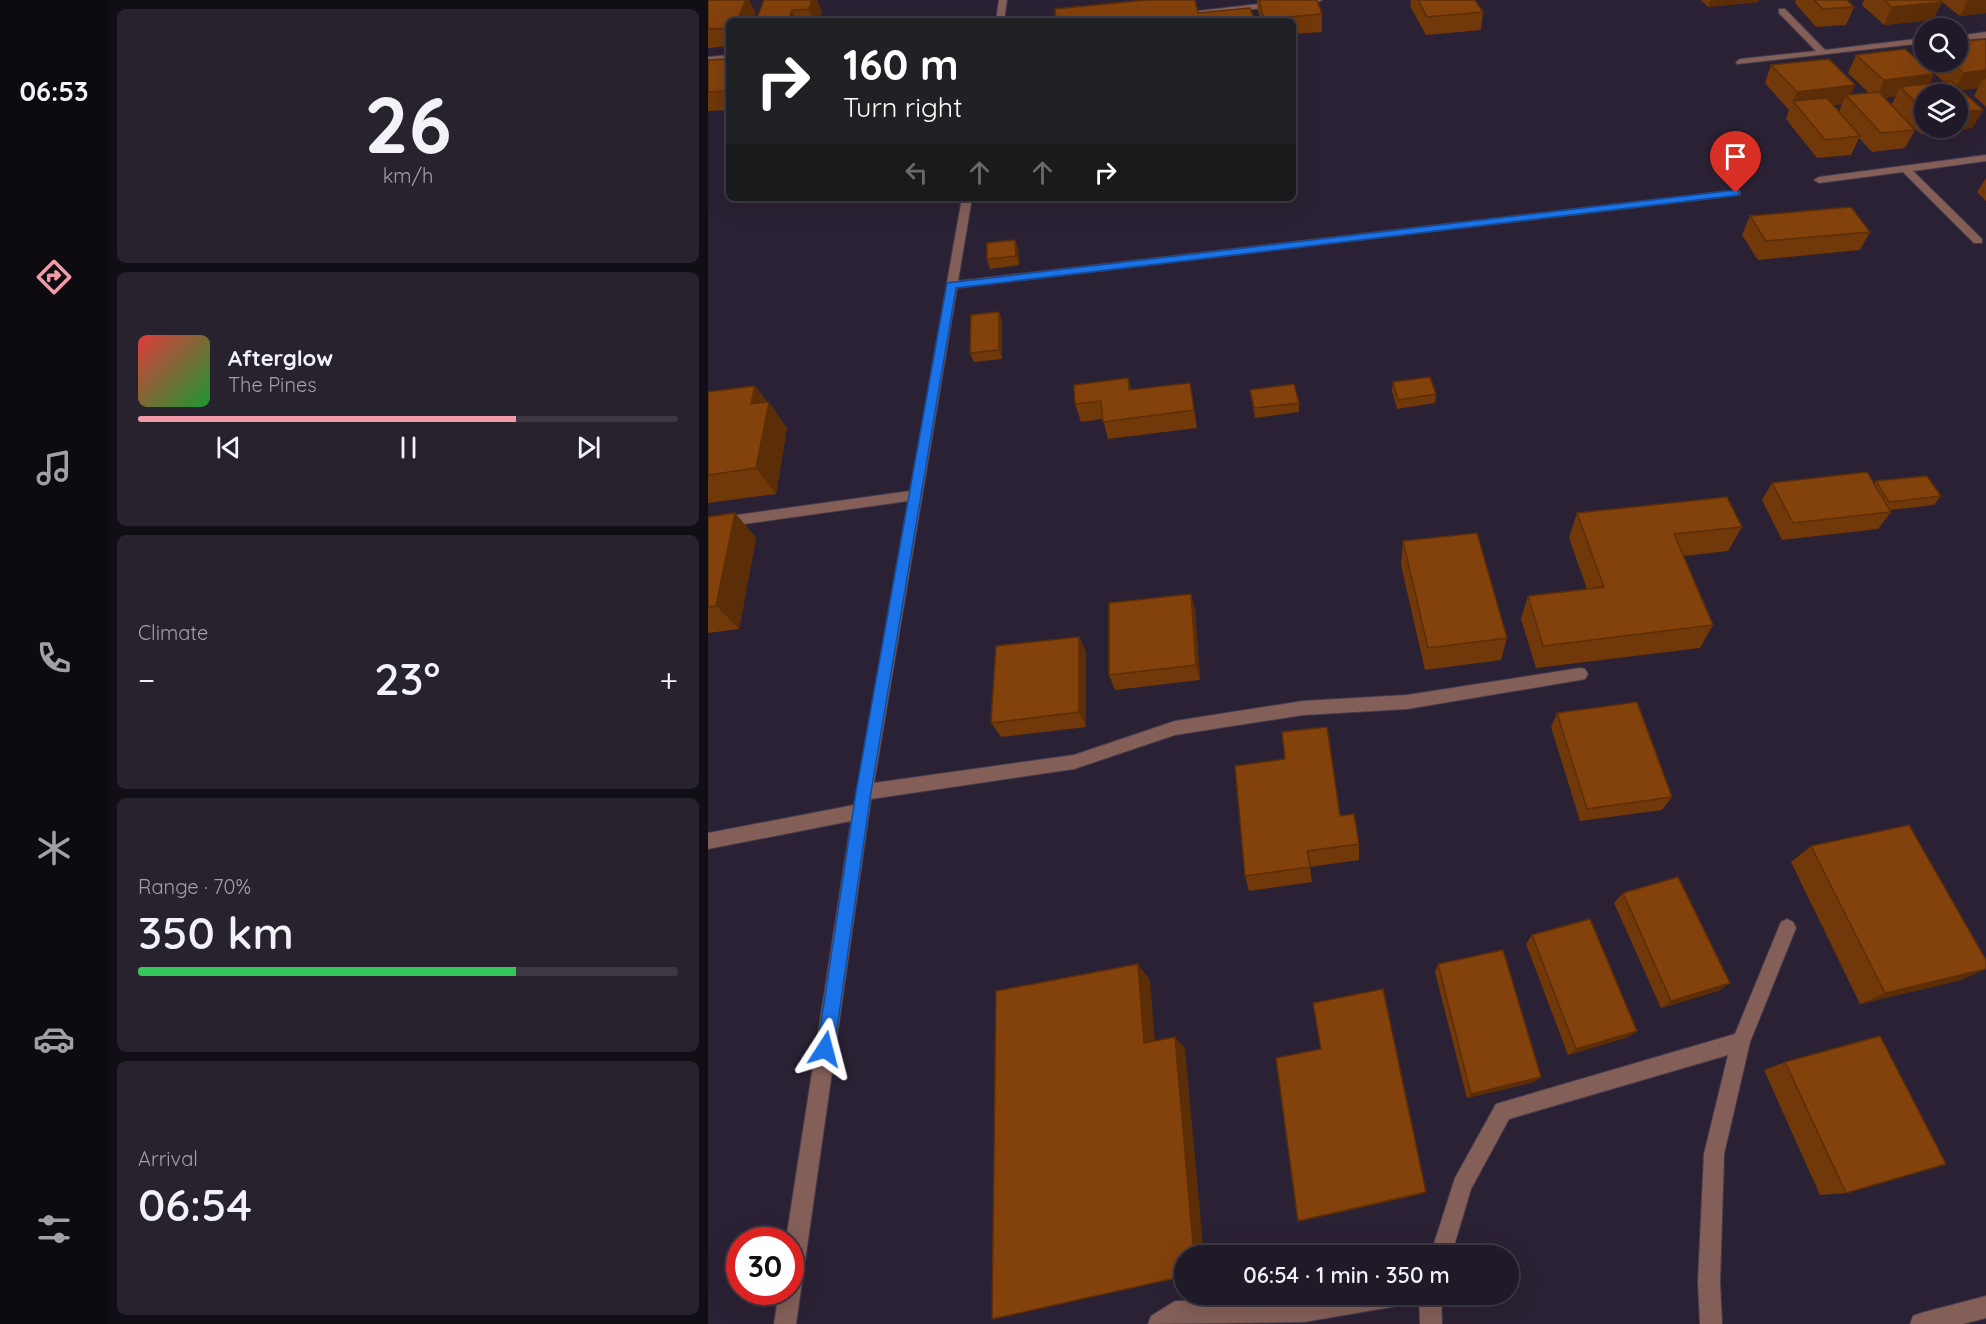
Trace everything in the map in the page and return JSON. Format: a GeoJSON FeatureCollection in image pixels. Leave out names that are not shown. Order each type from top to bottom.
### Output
{"type":"FeatureCollection","features":[{"type":"Feature","properties":{"kind":"street"},"geometry":{"type":"LineString","coordinates":[[1000,18],[1003,0]]}},
{"type":"Feature","properties":{"kind":"street"},"geometry":{"type":"LineString","coordinates":[[1166,17],[1318,0]]}},
{"type":"Feature","properties":{"kind":"street"},"geometry":{"type":"LineString","coordinates":[[1782,11],[1823,53]]}},
{"type":"Feature","properties":{"kind":"street"},"geometry":{"type":"LineString","coordinates":[[1968,37],[1986,35]]}},
{"type":"Feature","properties":{"kind":"street"},"geometry":{"type":"LineString","coordinates":[[1740,62],[1914,43]]}},
{"type":"Feature","properties":{"kind":"street"},"geometry":{"type":"LineString","coordinates":[[708,60],[726,58]]}},
{"type":"Feature","properties":{"kind":"street"},"geometry":{"type":"LineString","coordinates":[[1819,180],[1986,158]]}},
{"type":"Feature","properties":{"kind":"street"},"geometry":{"type":"LineString","coordinates":[[1906,169],[1978,241]]}},
{"type":"Feature","properties":{"kind":"street"},"geometry":{"type":"LineString","coordinates":[[951,285],[1736,193]]}},
{"type":"Feature","properties":{"kind":"street"},"geometry":{"type":"LineString","coordinates":[[799,1227],[864,792],[967,201]]}},
{"type":"Feature","properties":{"kind":"street"},"geometry":{"type":"LineString","coordinates":[[708,524],[915,495]]}},
{"type":"Feature","properties":{"kind":"street"},"geometry":{"type":"LineString","coordinates":[[864,792],[1074,762],[1175,728],[1303,708],[1407,702],[1580,674]]}},
{"type":"Feature","properties":{"kind":"street"},"geometry":{"type":"LineString","coordinates":[[708,841],[861,812]]}},
{"type":"Feature","properties":{"kind":"street"},"geometry":{"type":"LineString","coordinates":[[1711,1324],[1709,1282],[1714,1154],[1741,1042],[1787,928]]}},
{"type":"Feature","properties":{"kind":"street"},"geometry":{"type":"LineString","coordinates":[[1443,1245],[1462,1185],[1503,1111],[1741,1042]]}},
{"type":"Feature","properties":{"kind":"street"},"geometry":{"type":"LineString","coordinates":[[785,1324],[788,1305]]}},
{"type":"Feature","properties":{"kind":"street"},"geometry":{"type":"LineString","coordinates":[[1159,1324],[1175,1312],[1304,1311],[1339,1305]]}},
{"type":"Feature","properties":{"kind":"street"},"geometry":{"type":"LineString","coordinates":[[1430,1305],[1431,1324]]}},
{"type":"Feature","properties":{"kind":"street"},"geometry":{"type":"LineString","coordinates":[[1921,1324],[1986,1307]]}},
{"type":"Feature","properties":{"kind":"building"},"geometry":{"type":"Polygon","coordinates":[[[708,0],[746,0],[738,18],[726,18],[726,28],[708,29],[708,0]]]}},
{"type":"Feature","properties":{"kind":"building"},"geometry":{"type":"Polygon","coordinates":[[[764,0],[812,0],[809,9],[792,10],[789,18],[757,18],[764,0]]]}},
{"type":"Feature","properties":{"kind":"building"},"geometry":{"type":"Polygon","coordinates":[[[1146,0],[1195,0],[1198,13],[1250,8],[1254,18],[1056,18],[1055,9],[1146,0]]]}},
{"type":"Feature","properties":{"kind":"building"},"geometry":{"type":"Polygon","coordinates":[[[1259,0],[1317,0],[1322,14],[1276,18],[1264,18],[1259,0]]]}},
{"type":"Feature","properties":{"kind":"building"},"geometry":{"type":"Polygon","coordinates":[[[1418,0],[1475,0],[1483,12],[1427,17],[1418,0]]]}},
{"type":"Feature","properties":{"kind":"building"},"geometry":{"type":"Polygon","coordinates":[[[1814,0],[1847,0],[1854,7],[1823,9],[1814,0]]]}},
{"type":"Feature","properties":{"kind":"building"},"geometry":{"type":"Polygon","coordinates":[[[1884,0],[1940,0],[1942,2],[1892,7],[1884,0]]]}},
{"type":"Feature","properties":{"kind":"building"},"geometry":{"type":"Polygon","coordinates":[[[1986,40],[1986,70],[1964,73],[1963,72],[1968,72],[1968,41],[1986,40]]]}},
{"type":"Feature","properties":{"kind":"building"},"geometry":{"type":"Polygon","coordinates":[[[1905,49],[1914,57],[1914,72],[1934,74],[1884,80],[1856,55],[1905,49]]]}},
{"type":"Feature","properties":{"kind":"building"},"geometry":{"type":"Polygon","coordinates":[[[726,59],[726,91],[708,92],[708,60],[726,59]]]}},
{"type":"Feature","properties":{"kind":"building"},"geometry":{"type":"Polygon","coordinates":[[[1829,59],[1855,85],[1797,92],[1771,65],[1829,59]]]}},
{"type":"Feature","properties":{"kind":"building"},"geometry":{"type":"Polygon","coordinates":[[[1951,81],[1954,84],[1926,84],[1951,81]]]}},
{"type":"Feature","properties":{"kind":"building"},"geometry":{"type":"Polygon","coordinates":[[[1914,85],[1914,100],[1900,87],[1914,85]]]}},
{"type":"Feature","properties":{"kind":"building"},"geometry":{"type":"Polygon","coordinates":[[[1879,92],[1914,130],[1881,133],[1846,95],[1879,92]]]}},
{"type":"Feature","properties":{"kind":"building"},"geometry":{"type":"Polygon","coordinates":[[[1968,96],[1983,110],[1968,111],[1968,96]]]}},
{"type":"Feature","properties":{"kind":"building"},"geometry":{"type":"Polygon","coordinates":[[[1827,98],[1860,136],[1825,140],[1793,101],[1827,98]]]}},
{"type":"Feature","properties":{"kind":"building"},"geometry":{"type":"Polygon","coordinates":[[[1851,207],[1870,232],[1766,241],[1750,216],[1851,207]]]}},
{"type":"Feature","properties":{"kind":"building"},"geometry":{"type":"Polygon","coordinates":[[[1015,240],[1016,256],[987,259],[987,243],[1015,240]]]}},
{"type":"Feature","properties":{"kind":"building"},"geometry":{"type":"Polygon","coordinates":[[[999,312],[999,350],[970,353],[971,315],[999,312]]]}},
{"type":"Feature","properties":{"kind":"building"},"geometry":{"type":"Polygon","coordinates":[[[1430,377],[1436,394],[1398,400],[1393,382],[1430,377]]]}},
{"type":"Feature","properties":{"kind":"building"},"geometry":{"type":"Polygon","coordinates":[[[1128,378],[1129,390],[1190,383],[1194,410],[1103,422],[1101,401],[1075,404],[1074,385],[1128,378]]]}},
{"type":"Feature","properties":{"kind":"building"},"geometry":{"type":"Polygon","coordinates":[[[1294,384],[1299,403],[1254,408],[1250,390],[1294,384]]]}},
{"type":"Feature","properties":{"kind":"building"},"geometry":{"type":"Polygon","coordinates":[[[755,386],[751,404],[769,402],[756,468],[708,475],[708,392],[755,386]]]}},
{"type":"Feature","properties":{"kind":"building"},"geometry":{"type":"Polygon","coordinates":[[[1867,472],[1891,512],[1793,523],[1772,483],[1867,472]]]}},
{"type":"Feature","properties":{"kind":"building"},"geometry":{"type":"Polygon","coordinates":[[[1927,476],[1941,496],[1889,502],[1876,481],[1927,476]]]}},
{"type":"Feature","properties":{"kind":"building"},"geometry":{"type":"Polygon","coordinates":[[[1727,497],[1742,527],[1674,534],[1713,625],[1543,646],[1528,596],[1604,587],[1577,513],[1727,497]]]}},
{"type":"Feature","properties":{"kind":"building"},"geometry":{"type":"Polygon","coordinates":[[[735,513],[716,606],[708,607],[708,517],[735,513]]]}},
{"type":"Feature","properties":{"kind":"building"},"geometry":{"type":"Polygon","coordinates":[[[1477,533],[1507,638],[1428,648],[1403,541],[1477,533]]]}},
{"type":"Feature","properties":{"kind":"building"},"geometry":{"type":"Polygon","coordinates":[[[1191,594],[1196,665],[1109,675],[1109,603],[1191,594]]]}},
{"type":"Feature","properties":{"kind":"building"},"geometry":{"type":"Polygon","coordinates":[[[1079,637],[1079,712],[991,723],[996,646],[1079,637]]]}},
{"type":"Feature","properties":{"kind":"building"},"geometry":{"type":"Polygon","coordinates":[[[1637,702],[1672,797],[1587,809],[1557,713],[1637,702]]]}},
{"type":"Feature","properties":{"kind":"building"},"geometry":{"type":"Polygon","coordinates":[[[1327,727],[1340,816],[1354,814],[1359,844],[1307,851],[1310,867],[1245,876],[1235,766],[1285,759],[1282,732],[1327,727]]]}},
{"type":"Feature","properties":{"kind":"building"},"geometry":{"type":"Polygon","coordinates":[[[1909,825],[1986,960],[1986,969],[1885,993],[1811,846],[1909,825]]]}},
{"type":"Feature","properties":{"kind":"building"},"geometry":{"type":"Polygon","coordinates":[[[1678,877],[1730,983],[1671,1001],[1623,893],[1678,877]]]}},
{"type":"Feature","properties":{"kind":"building"},"geometry":{"type":"Polygon","coordinates":[[[1590,919],[1637,1031],[1576,1049],[1532,935],[1590,919]]]}},
{"type":"Feature","properties":{"kind":"building"},"geometry":{"type":"Polygon","coordinates":[[[1503,950],[1541,1077],[1471,1094],[1438,964],[1503,950]]]}},
{"type":"Feature","properties":{"kind":"building"},"geometry":{"type":"Polygon","coordinates":[[[1138,964],[1144,1043],[1175,1037],[1193,1245],[1174,1245],[1174,1278],[992,1319],[996,991],[1138,964]]]}},
{"type":"Feature","properties":{"kind":"building"},"geometry":{"type":"Polygon","coordinates":[[[1383,989],[1426,1192],[1298,1221],[1276,1058],[1321,1049],[1313,1003],[1383,989]]]}},
{"type":"Feature","properties":{"kind":"building"},"geometry":{"type":"Polygon","coordinates":[[[1880,1036],[1946,1164],[1846,1193],[1785,1062],[1880,1036]]]}},
{"type":"Feature","properties":{"kind":"route"},"geometry":{"type":"LineString","coordinates":[[825,1049],[864,792],[951,285],[1736,193]]}}]}
